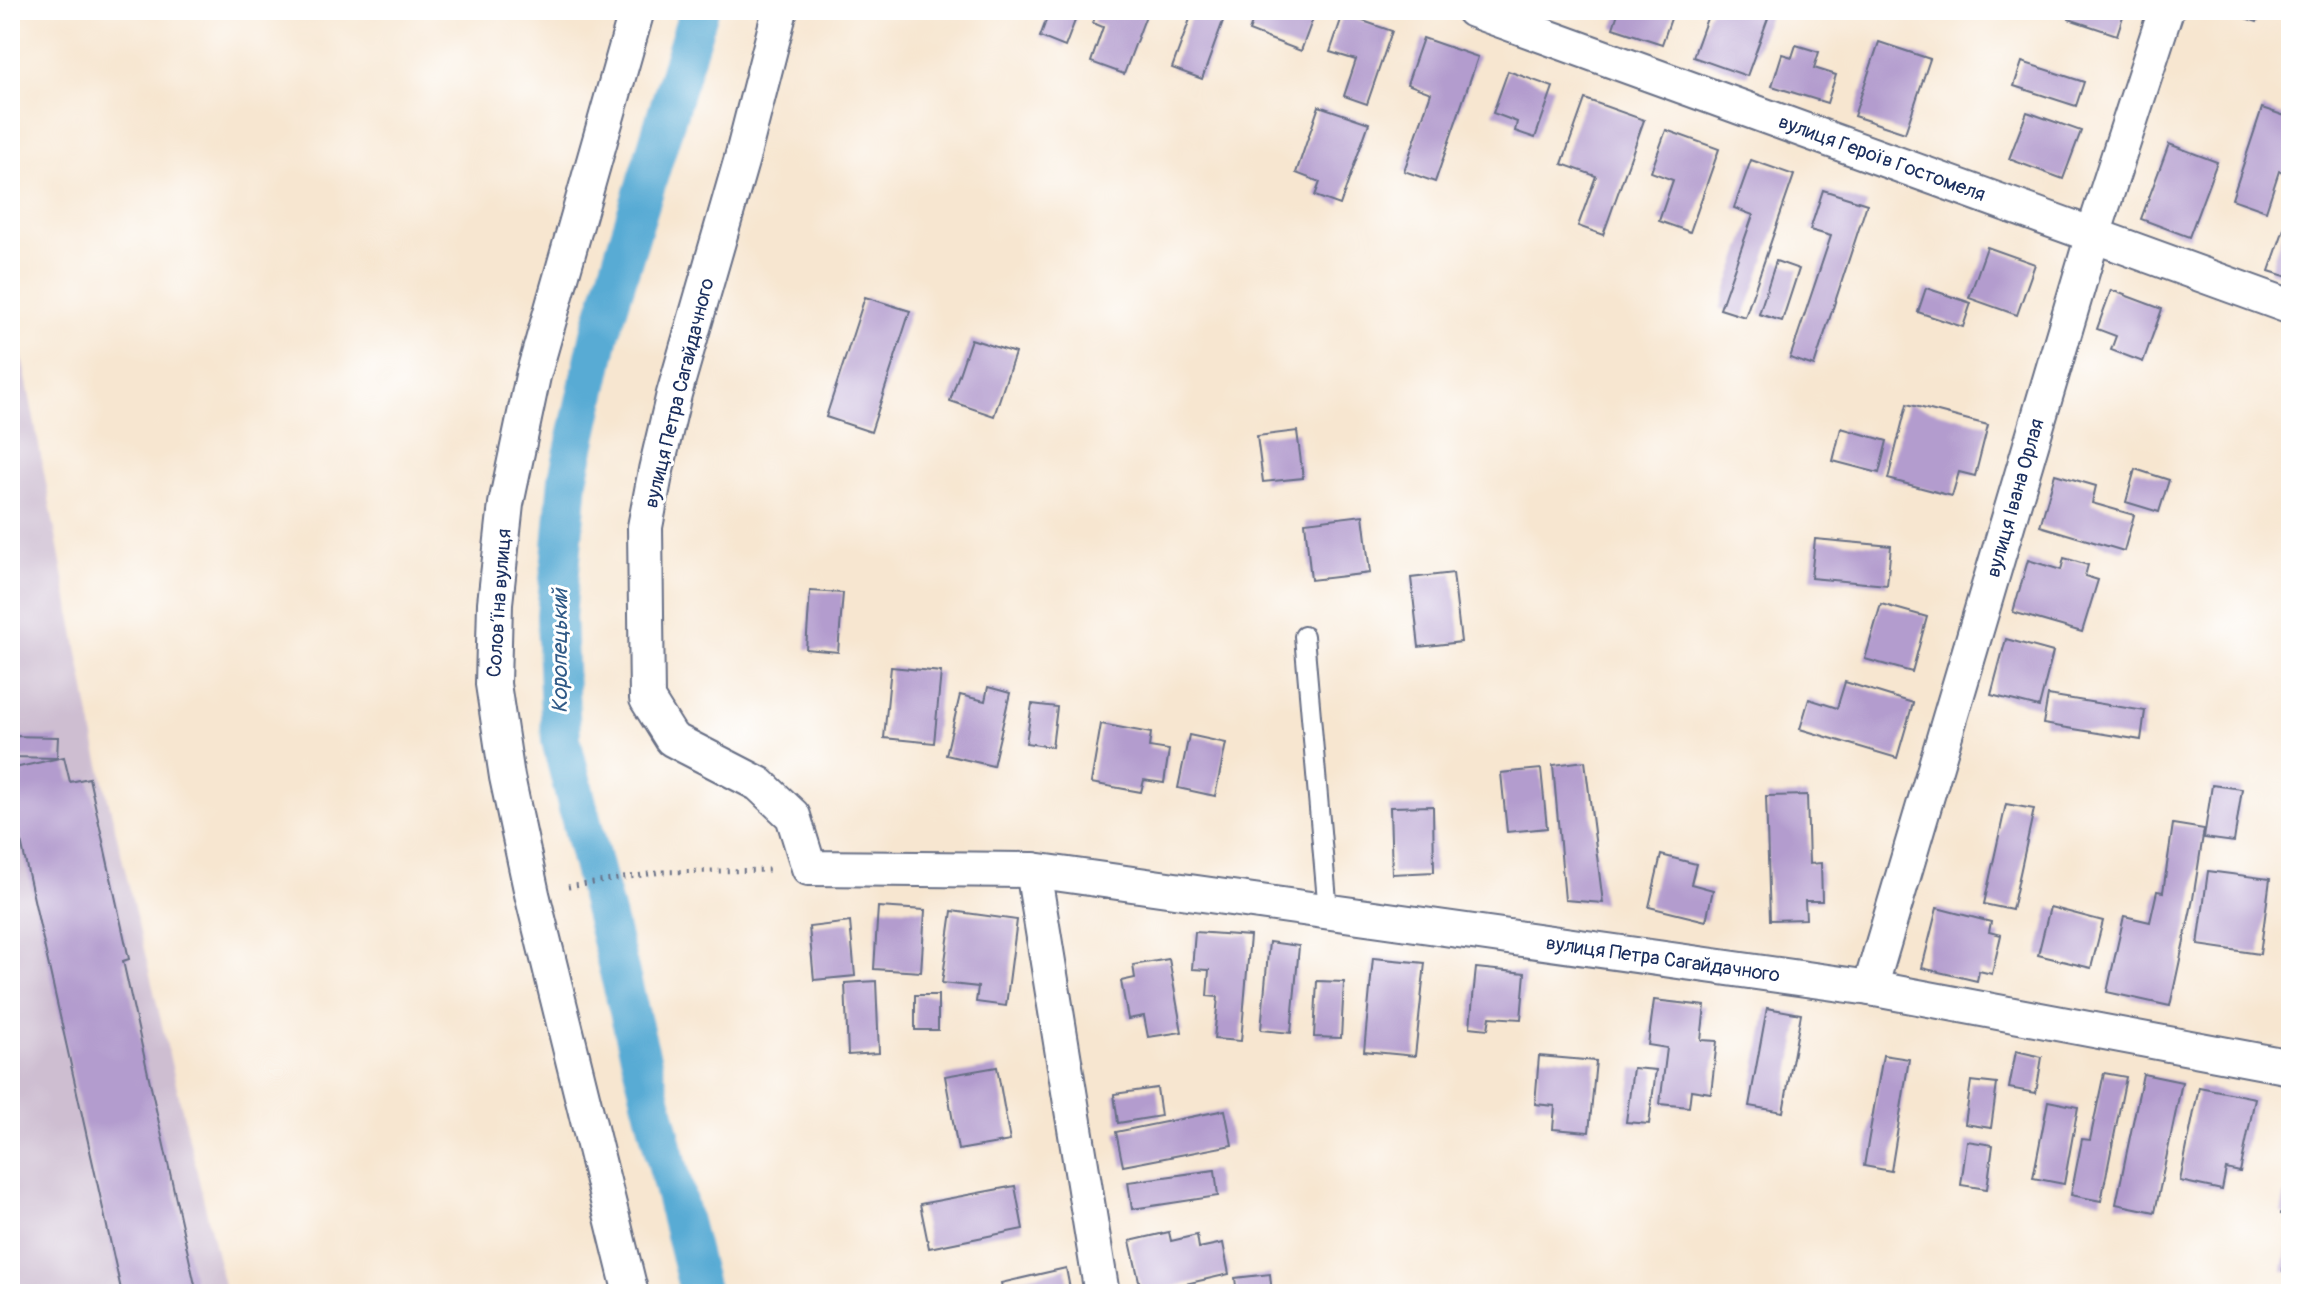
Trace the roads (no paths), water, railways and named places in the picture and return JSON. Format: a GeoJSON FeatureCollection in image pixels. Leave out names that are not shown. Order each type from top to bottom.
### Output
{"type":"FeatureCollection","features":[{"type":"Feature","properties":{"kind":"street","name":"Соловʼїна вулиця"},"geometry":{"type":"LineString","coordinates":[[631,1294],[532,894],[507,777],[493,684],[495,603],[506,504],[533,376],[637,10]]}},
{"type":"Feature","properties":{"kind":"street","name":"вулиця Петра Сагайдачного"},"geometry":{"type":"LineString","coordinates":[[780,10],[742,158],[674,394],[653,485],[645,527],[647,699],[672,739],[759,784],[793,816],[809,868],[1033,870],[1870,988],[2291,1067]]}},
{"type":"Feature","properties":{"kind":"street","name":"вулиця Героїв Гостомеля"},"geometry":{"type":"LineString","coordinates":[[1473,10],[2291,307]]}},
{"type":"Feature","properties":{"kind":"street","name":"вулиця Івана Орлая"},"geometry":{"type":"LineString","coordinates":[[1870,988],[2093,235],[2166,10]]}},
{"type":"Feature","properties":{"kind":"street"},"geometry":{"type":"LineString","coordinates":[[1033,870],[1102,1294]]}},
{"type":"Feature","properties":{"kind":"lane"},"geometry":{"type":"LineString","coordinates":[[1304,636],[1328,912]]}},
{"type":"Feature","properties":{"kind":"waterway","name":"Коропецький"},"geometry":{"type":"LineString","coordinates":[[699,10],[600,334],[568,479],[556,616],[561,740],[700,1294]]}}]}
